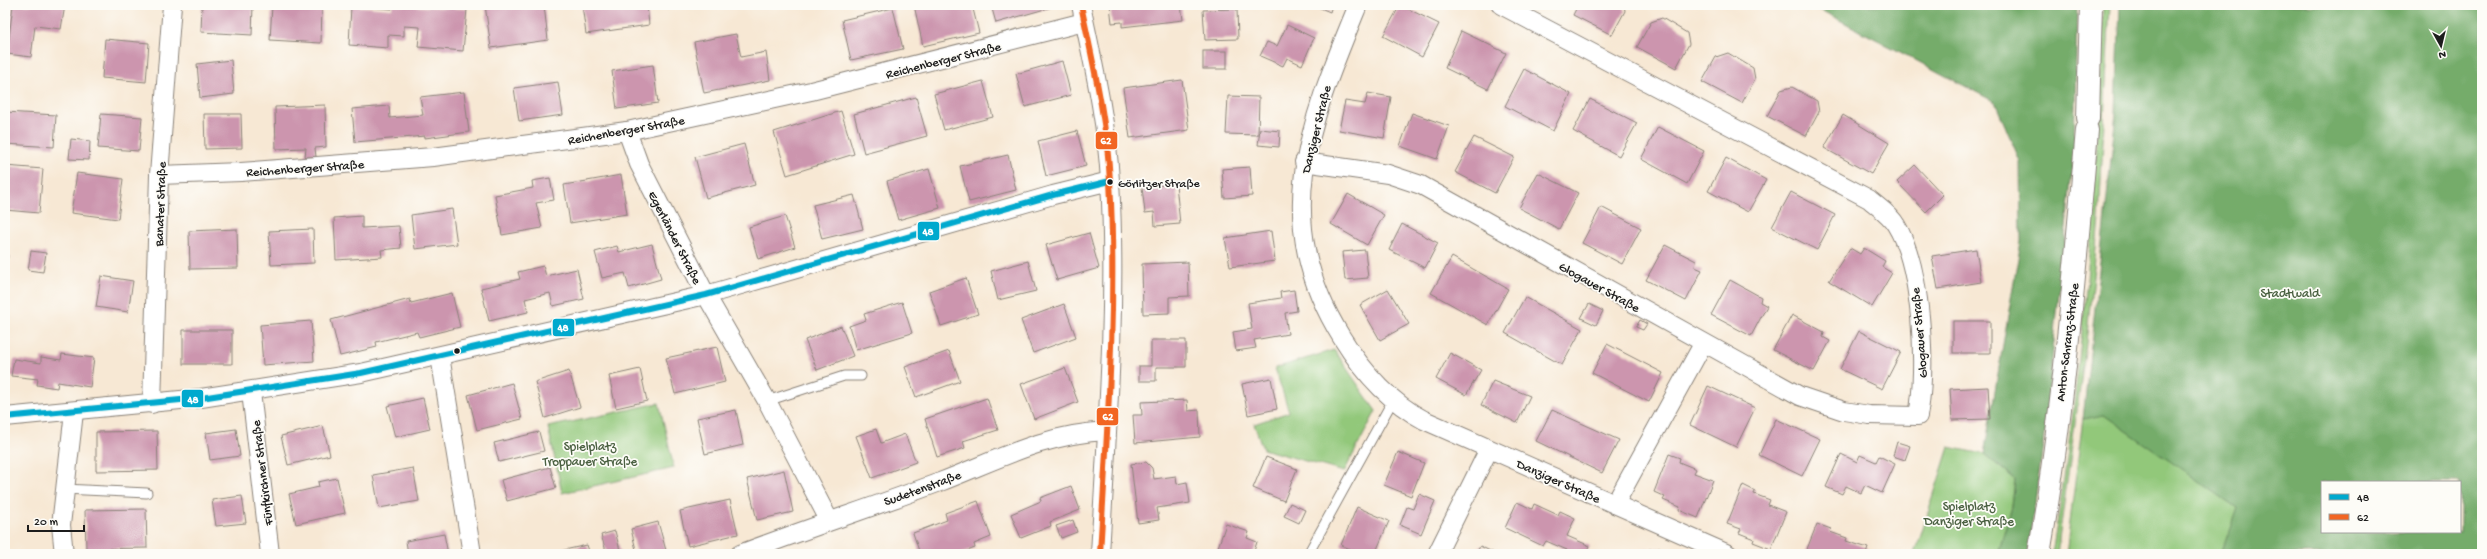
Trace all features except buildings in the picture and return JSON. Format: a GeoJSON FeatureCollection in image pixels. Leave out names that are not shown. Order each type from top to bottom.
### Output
{"type":"FeatureCollection","features":[{"type":"Feature","properties":{"kind":"main road","name":"Anton-Schranz-Straße"},"geometry":{"type":"LineString","coordinates":[[2039,554],[2048,503],[2077,254],[2087,124],[2091,5]]}},
{"type":"Feature","properties":{"kind":"street","name":"Banater Straße"},"geometry":{"type":"LineString","coordinates":[[152,404],[159,175],[172,5]]}},
{"type":"Feature","properties":{"kind":"street","name":"Danziger Straße"},"geometry":{"type":"LineString","coordinates":[[1358,5],[1322,93],[1304,162],[1301,194],[1302,228],[1308,257],[1334,324],[1355,358],[1393,400],[1424,420],[1728,554]]}},
{"type":"Feature","properties":{"kind":"street","name":"Glogauer Straße"},"geometry":{"type":"LineString","coordinates":[[1304,162],[1388,174],[1420,185],[1703,344],[1819,404],[1868,415],[1918,416],[1923,380],[1920,328],[1908,253],[1895,223],[1869,200],[1501,5]]}},
{"type":"Feature","properties":{"kind":"street","name":"Reichenberger Straße"},"geometry":{"type":"LineString","coordinates":[[159,175],[241,172],[433,158],[627,131],[811,91],[1082,14]]}},
{"type":"Feature","properties":{"kind":"street"},"geometry":{"type":"LineString","coordinates":[[1082,14],[1098,93],[1110,181],[1112,320],[1100,554]]}},
{"type":"Feature","properties":{"kind":"street","name":"Egerländer Straße"},"geometry":{"type":"LineString","coordinates":[[627,131],[639,164],[706,295],[767,401],[828,520]]}},
{"type":"Feature","properties":{"kind":"street"},"geometry":{"type":"LineString","coordinates":[[5,416],[74,412],[152,404],[251,392],[361,373],[706,295],[1053,195],[1110,181]]}},
{"type":"Feature","properties":{"kind":"street"},"geometry":{"type":"LineString","coordinates":[[1615,504],[1703,344]]}},
{"type":"Feature","properties":{"kind":"street"},"geometry":{"type":"LineString","coordinates":[[440,356],[472,554]]}},
{"type":"Feature","properties":{"kind":"street","name":"Fünfkirchner Straße"},"geometry":{"type":"LineString","coordinates":[[251,392],[270,554]]}},
{"type":"Feature","properties":{"kind":"street"},"geometry":{"type":"LineString","coordinates":[[64,554],[60,535],[74,412]]}},
{"type":"Feature","properties":{"kind":"street","name":"Sudetenstraße"},"geometry":{"type":"LineString","coordinates":[[740,554],[828,520],[939,482],[1049,439],[1079,432],[1107,431]]}},
{"type":"Feature","properties":{"kind":"street"},"geometry":{"type":"LineString","coordinates":[[1437,554],[1490,449]]}},
{"type":"Feature","properties":{"kind":"lane"},"geometry":{"type":"LineString","coordinates":[[767,401],[844,376],[861,376]]}},
{"type":"Feature","properties":{"kind":"lane"},"geometry":{"type":"LineString","coordinates":[[1308,554],[1393,400]]}},
{"type":"Feature","properties":{"kind":"lane"},"geometry":{"type":"LineString","coordinates":[[64,490],[148,494]]}},
{"type":"Feature","properties":{"kind":"green space"},"geometry":{"type":"Polygon","coordinates":[[[1811,5],[2077,5],[2074,152],[2043,445],[2028,554],[1998,554],[2012,507],[2015,479],[1984,454],[2021,241],[2020,161],[1995,102],[1811,5]]]}},
{"type":"Feature","properties":{"kind":"green space"},"geometry":{"type":"Polygon","coordinates":[[[2103,5],[2110,5],[2099,219],[2086,344],[2057,554],[2052,554],[2072,418],[2087,281],[2097,143],[2103,5]]]}},
{"type":"Feature","properties":{"kind":"green space","name":"Stadtwald"},"geometry":{"type":"Polygon","coordinates":[[[2120,5],[2482,5],[2482,554],[2221,554],[2237,508],[2104,415],[2083,419],[2116,113],[2120,5]]]}},
{"type":"Feature","properties":{"kind":"green space"},"geometry":{"type":"Polygon","coordinates":[[[1334,350],[1376,411],[1344,472],[1263,449],[1254,424],[1289,412],[1275,368],[1334,350]]]}},
{"type":"Feature","properties":{"kind":"green space","name":"Spielplatz Troppauer Straße"},"geometry":{"type":"Polygon","coordinates":[[[659,403],[674,468],[562,493],[548,427],[659,403]]]}},
{"type":"Feature","properties":{"kind":"green space"},"geometry":{"type":"Polygon","coordinates":[[[2104,414],[2238,508],[2221,554],[2066,554],[2083,418],[2104,414]]]}},
{"type":"Feature","properties":{"kind":"green space","name":"Spielplatz Danziger Straße"},"geometry":{"type":"Polygon","coordinates":[[[1949,447],[1984,454],[2015,479],[2012,507],[1998,554],[1915,554],[1949,447]]]}},
{"type":"Feature","properties":{"kind":"transit line","name":"62"},"geometry":{"type":"LineString","coordinates":[[1081,5],[1099,93],[1106,137],[1112,228],[1112,321],[1100,554]]}},
{"type":"Feature","properties":{"kind":"transit line","name":"48"},"geometry":{"type":"LineString","coordinates":[[5,417],[201,398],[361,373],[706,295],[1053,195],[1110,181]]}},
{"type":"Feature","properties":{"kind":"place","name":"Görlitzer Straße"},"geometry":{"type":"Point","coordinates":[1110,182]}}]}
